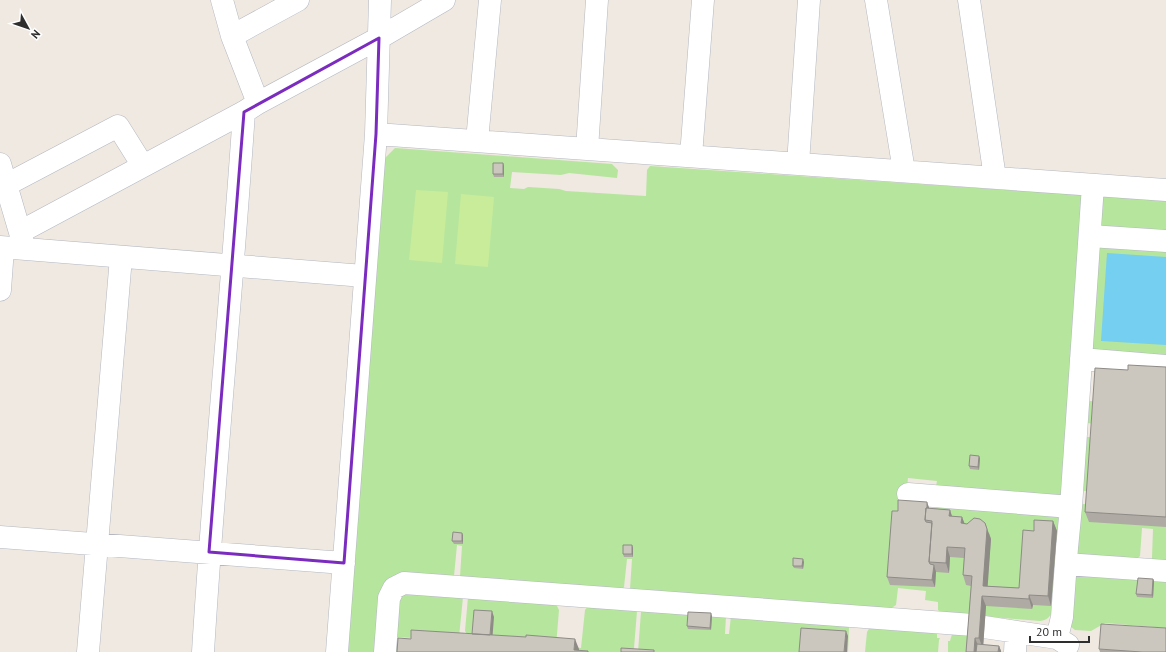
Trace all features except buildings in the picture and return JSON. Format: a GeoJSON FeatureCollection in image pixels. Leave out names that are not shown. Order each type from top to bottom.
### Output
{"type":"FeatureCollection","features":[{"type":"Feature","properties":{"kind":"street"},"geometry":{"type":"LineString","coordinates":[[203,652],[209,552],[234,266],[251,108],[222,0]]}},
{"type":"Feature","properties":{"kind":"street"},"geometry":{"type":"LineString","coordinates":[[232,36],[298,0]]}},
{"type":"Feature","properties":{"kind":"street"},"geometry":{"type":"LineString","coordinates":[[337,652],[364,276],[376,134],[380,0]]}},
{"type":"Feature","properties":{"kind":"street"},"geometry":{"type":"LineString","coordinates":[[0,290],[2,248],[23,241],[143,166],[379,38],[444,0]]}},
{"type":"Feature","properties":{"kind":"street"},"geometry":{"type":"LineString","coordinates":[[477,141],[490,0]]}},
{"type":"Feature","properties":{"kind":"street"},"geometry":{"type":"LineString","coordinates":[[587,149],[597,0]]}},
{"type":"Feature","properties":{"kind":"street"},"geometry":{"type":"LineString","coordinates":[[691,156],[703,0]]}},
{"type":"Feature","properties":{"kind":"street"},"geometry":{"type":"LineString","coordinates":[[798,164],[809,0]]}},
{"type":"Feature","properties":{"kind":"street"},"geometry":{"type":"LineString","coordinates":[[876,0],[904,171]]}},
{"type":"Feature","properties":{"kind":"street"},"geometry":{"type":"LineString","coordinates":[[969,0],[995,178]]}},
{"type":"Feature","properties":{"kind":"street"},"geometry":{"type":"LineString","coordinates":[[6,185],[118,126],[143,166]]}},
{"type":"Feature","properties":{"kind":"street"},"geometry":{"type":"LineString","coordinates":[[376,134],[1166,190]]}},
{"type":"Feature","properties":{"kind":"street"},"geometry":{"type":"LineString","coordinates":[[0,164],[23,241]]}},
{"type":"Feature","properties":{"kind":"street"},"geometry":{"type":"LineString","coordinates":[[385,652],[389,598],[394,588],[399,584],[404,583],[978,626],[1016,642],[1062,642],[1062,617],[1093,185]]}},
{"type":"Feature","properties":{"kind":"street"},"geometry":{"type":"LineString","coordinates":[[1090,236],[1166,241]]}},
{"type":"Feature","properties":{"kind":"street"},"geometry":{"type":"LineString","coordinates":[[23,241],[121,257],[364,276]]}},
{"type":"Feature","properties":{"kind":"street"},"geometry":{"type":"LineString","coordinates":[[88,652],[121,257]]}},
{"type":"Feature","properties":{"kind":"street"},"geometry":{"type":"LineString","coordinates":[[1081,359],[1166,366]]}},
{"type":"Feature","properties":{"kind":"street"},"geometry":{"type":"LineString","coordinates":[[908,494],[1071,507]]}},
{"type":"Feature","properties":{"kind":"street"},"geometry":{"type":"LineString","coordinates":[[0,537],[344,563]]}},
{"type":"Feature","properties":{"kind":"street"},"geometry":{"type":"LineString","coordinates":[[1066,564],[1166,571]]}},
{"type":"Feature","properties":{"kind":"highlighted area"},"geometry":{"type":"Polygon","coordinates":[[[379,38],[376,134],[344,563],[209,552],[244,112],[379,38]]]}},
{"type":"Feature","properties":{"kind":"green space"},"geometry":{"type":"Polygon","coordinates":[[[395,148],[612,164],[618,170],[617,178],[569,173],[561,175],[512,172],[510,188],[524,189],[528,187],[646,196],[647,170],[650,166],[1083,195],[1063,492],[1061,497],[936,486],[937,481],[908,478],[905,506],[934,510],[937,506],[1057,516],[1060,519],[1054,610],[1047,619],[1040,621],[941,613],[938,610],[938,602],[925,600],[926,591],[898,588],[896,605],[890,609],[630,589],[632,559],[627,559],[624,587],[622,590],[460,577],[462,546],[457,545],[454,576],[404,574],[377,652],[345,652],[382,161],[395,148]]]}},
{"type":"Feature","properties":{"kind":"green space"},"geometry":{"type":"Polygon","coordinates":[[[416,190],[448,192],[442,263],[409,260],[416,190]]]}},
{"type":"Feature","properties":{"kind":"green space"},"geometry":{"type":"Polygon","coordinates":[[[461,194],[494,197],[488,267],[455,264],[461,194]]]}},
{"type":"Feature","properties":{"kind":"green space"},"geometry":{"type":"Polygon","coordinates":[[[1100,196],[1166,201],[1166,237],[1100,232],[1100,196]]]}},
{"type":"Feature","properties":{"kind":"green space"},"geometry":{"type":"Polygon","coordinates":[[[1097,244],[1166,245],[1166,355],[1092,349],[1097,244]]]}},
{"type":"Feature","properties":{"kind":"green space"},"geometry":{"type":"Polygon","coordinates":[[[1166,375],[1166,562],[1152,559],[1153,529],[1142,528],[1140,556],[1135,560],[1079,554],[1076,550],[1080,505],[1089,504],[1090,491],[1084,491],[1082,489],[1087,437],[1093,437],[1094,424],[1088,423],[1089,401],[1095,401],[1166,375]]]}},
{"type":"Feature","properties":{"kind":"green space"},"geometry":{"type":"Polygon","coordinates":[[[1077,575],[1166,579],[1166,628],[1105,623],[1091,631],[1075,630],[1070,626],[1073,580],[1077,575]]]}},
{"type":"Feature","properties":{"kind":"green space"},"geometry":{"type":"Polygon","coordinates":[[[400,594],[463,597],[459,637],[467,634],[465,631],[468,597],[556,604],[559,610],[556,646],[581,648],[585,610],[588,606],[637,611],[634,648],[631,651],[638,652],[394,652],[396,643],[412,644],[412,638],[398,637],[395,635],[400,594]]]}},
{"type":"Feature","properties":{"kind":"green space"},"geometry":{"type":"Polygon","coordinates":[[[642,610],[726,616],[725,634],[729,634],[731,616],[849,627],[848,652],[638,652],[642,610]]]}},
{"type":"Feature","properties":{"kind":"green space"},"geometry":{"type":"Polygon","coordinates":[[[870,627],[937,633],[937,638],[940,638],[938,652],[865,652],[867,632],[870,627]]]}},
{"type":"Feature","properties":{"kind":"green space"},"geometry":{"type":"Polygon","coordinates":[[[984,633],[983,645],[993,650],[1004,652],[948,652],[948,641],[950,641],[952,634],[984,633]]]}},
{"type":"Feature","properties":{"kind":"water"},"geometry":{"type":"Polygon","coordinates":[[[1107,253],[1166,257],[1166,345],[1101,341],[1107,253]]]}}]}
